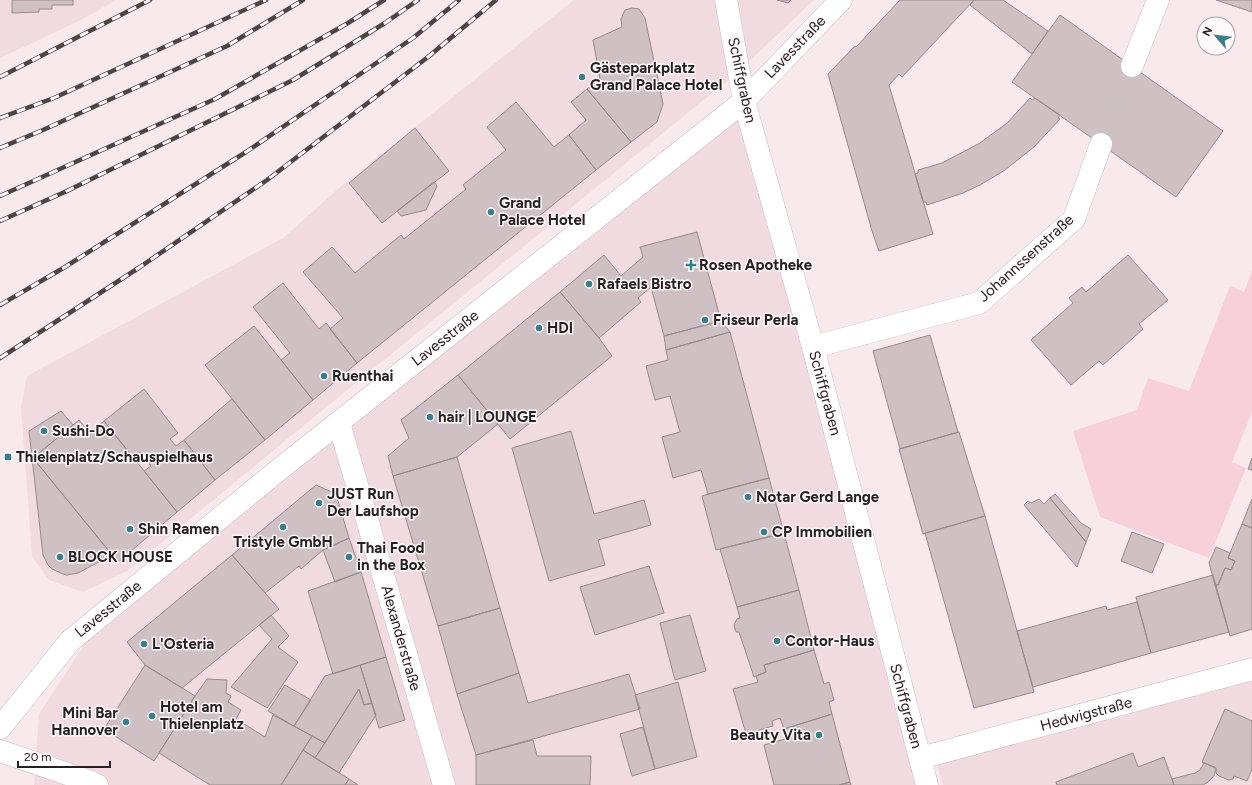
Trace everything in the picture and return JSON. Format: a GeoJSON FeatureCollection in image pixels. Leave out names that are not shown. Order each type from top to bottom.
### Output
{"type":"FeatureCollection","features":[{"type":"Feature","properties":{"kind":"street","name":"Schiffgraben"},"geometry":{"type":"LineString","coordinates":[[726,0],[744,101],[813,347],[927,785]]}},
{"type":"Feature","properties":{"kind":"street","name":"Lavesstraße"},"geometry":{"type":"LineString","coordinates":[[0,728],[70,641],[276,472],[744,101],[841,0]]}},
{"type":"Feature","properties":{"kind":"street"},"geometry":{"type":"LineString","coordinates":[[1132,66],[1158,0]]}},
{"type":"Feature","properties":{"kind":"street","name":"Johannssenstraße"},"geometry":{"type":"LineString","coordinates":[[813,347],[979,303],[1074,219],[1101,144]]}},
{"type":"Feature","properties":{"kind":"street","name":"Alexanderstraße"},"geometry":{"type":"LineString","coordinates":[[339,423],[444,785]]}},
{"type":"Feature","properties":{"kind":"street","name":"Hedwigstraße"},"geometry":{"type":"LineString","coordinates":[[920,758],[1252,669]]}},
{"type":"Feature","properties":{"kind":"street"},"geometry":{"type":"LineString","coordinates":[[0,751],[97,785]]}},
{"type":"Feature","properties":{"kind":"shaded area"},"geometry":{"type":"Polygon","coordinates":[[[0,0],[116,0],[81,20],[0,58],[0,0]]]}},
{"type":"Feature","properties":{"kind":"shaded area"},"geometry":{"type":"Polygon","coordinates":[[[574,0],[814,0],[738,72],[127,571],[83,592],[49,580],[32,556],[21,407],[27,376],[283,238],[338,189],[574,0]]]}},
{"type":"Feature","properties":{"kind":"shaded area"},"geometry":{"type":"Polygon","coordinates":[[[744,101],[927,785],[34,785],[39,714],[97,625],[744,101]]]}},
{"type":"Feature","properties":{"kind":"shaded area"},"geometry":{"type":"Polygon","coordinates":[[[1252,271],[1252,412],[1232,462],[1246,468],[1209,558],[1100,517],[1073,431],[1137,410],[1148,378],[1189,391],[1230,286],[1244,292],[1252,271]]]}},
{"type":"Feature","properties":{"kind":"shaded area"},"geometry":{"type":"Polygon","coordinates":[[[1252,669],[1252,785],[943,785],[934,753],[1252,669]]]}},
{"type":"Feature","properties":{"kind":"building"},"geometry":{"type":"Polygon","coordinates":[[[12,0],[73,0],[73,5],[52,5],[52,9],[39,9],[39,12],[12,13],[12,0]]]}},
{"type":"Feature","properties":{"kind":"building"},"geometry":{"type":"Polygon","coordinates":[[[777,0],[791,0],[788,3],[777,0]]]}},
{"type":"Feature","properties":{"kind":"building"},"geometry":{"type":"Polygon","coordinates":[[[900,0],[974,0],[902,77],[899,74],[889,85],[933,234],[879,251],[828,74],[855,46],[856,47],[900,0]]]}},
{"type":"Feature","properties":{"kind":"building"},"geometry":{"type":"Polygon","coordinates":[[[974,0],[1003,0],[1048,31],[1032,54],[970,5],[974,0]]]}},
{"type":"Feature","properties":{"kind":"building"},"geometry":{"type":"Polygon","coordinates":[[[1216,0],[1252,0],[1252,12],[1216,0]]]}},
{"type":"Feature","properties":{"kind":"building"},"geometry":{"type":"Polygon","coordinates":[[[632,8],[639,9],[645,18],[663,104],[657,122],[631,142],[587,89],[600,79],[593,40],[622,27],[621,19],[625,10],[632,8]]]}},
{"type":"Feature","properties":{"kind":"building"},"geometry":{"type":"Polygon","coordinates":[[[1060,15],[1223,131],[1176,197],[1012,82],[1060,15]]]}},
{"type":"Feature","properties":{"kind":"building"},"geometry":{"type":"Polygon","coordinates":[[[587,89],[631,142],[596,170],[569,135],[586,120],[571,102],[587,89]]]}},
{"type":"Feature","properties":{"kind":"building"},"geometry":{"type":"Polygon","coordinates":[[[1030,98],[1032,100],[1035,98],[1060,115],[1058,118],[1060,119],[1034,147],[1005,170],[980,185],[963,193],[927,205],[926,202],[923,202],[915,174],[918,173],[918,170],[942,163],[980,143],[1007,123],[1030,98]]]}},
{"type":"Feature","properties":{"kind":"building","name":"Grand Palace Hotel"},"geometry":{"type":"Polygon","coordinates":[[[516,102],[554,147],[569,135],[596,170],[357,363],[330,329],[343,318],[303,272],[332,247],[355,273],[401,235],[404,239],[466,189],[463,185],[506,150],[487,127],[516,102]]]}},
{"type":"Feature","properties":{"kind":"building"},"geometry":{"type":"Polygon","coordinates":[[[415,128],[449,171],[382,223],[349,183],[415,128]]]}},
{"type":"Feature","properties":{"kind":"building"},"geometry":{"type":"Polygon","coordinates":[[[434,182],[437,186],[426,210],[401,216],[397,211],[434,182]]]}},
{"type":"Feature","properties":{"kind":"building"},"geometry":{"type":"Polygon","coordinates":[[[697,232],[721,321],[664,336],[651,287],[638,298],[641,302],[599,338],[560,292],[604,255],[621,276],[643,257],[640,247],[697,232]]]}},
{"type":"Feature","properties":{"kind":"building"},"geometry":{"type":"Polygon","coordinates":[[[1128,255],[1168,300],[1139,324],[1143,329],[1103,365],[1099,361],[1071,385],[1031,340],[1073,303],[1069,298],[1082,287],[1086,292],[1128,255]]]}},
{"type":"Feature","properties":{"kind":"building"},"geometry":{"type":"Polygon","coordinates":[[[283,283],[319,329],[326,323],[357,363],[313,400],[281,360],[290,353],[253,307],[283,283]]]}},
{"type":"Feature","properties":{"kind":"building"},"geometry":{"type":"Polygon","coordinates":[[[560,292],[599,338],[612,356],[510,439],[458,375],[560,292]]]}},
{"type":"Feature","properties":{"kind":"building"},"geometry":{"type":"Polygon","coordinates":[[[721,321],[730,332],[666,350],[664,336],[721,321]]]}},
{"type":"Feature","properties":{"kind":"building"},"geometry":{"type":"Polygon","coordinates":[[[254,326],[313,400],[265,440],[205,365],[254,326]]]}},
{"type":"Feature","properties":{"kind":"building"},"geometry":{"type":"Polygon","coordinates":[[[730,332],[769,478],[708,494],[701,470],[673,478],[662,437],[680,432],[670,396],[655,400],[646,366],[668,360],[666,350],[730,332]]]}},
{"type":"Feature","properties":{"kind":"building"},"geometry":{"type":"Polygon","coordinates":[[[930,335],[958,432],[900,449],[873,351],[930,335]]]}},
{"type":"Feature","properties":{"kind":"building"},"geometry":{"type":"Polygon","coordinates":[[[458,375],[498,424],[457,457],[393,476],[388,456],[409,438],[401,420],[458,375]]]}},
{"type":"Feature","properties":{"kind":"building"},"geometry":{"type":"Polygon","coordinates":[[[144,389],[178,433],[170,439],[176,446],[184,440],[215,480],[177,512],[144,471],[151,466],[140,452],[133,458],[104,421],[144,389]]]}},
{"type":"Feature","properties":{"kind":"building"},"geometry":{"type":"Polygon","coordinates":[[[232,399],[265,440],[215,480],[184,440],[232,399]]]}},
{"type":"Feature","properties":{"kind":"building"},"geometry":{"type":"Polygon","coordinates":[[[61,411],[73,425],[33,458],[112,555],[78,573],[67,575],[52,569],[48,565],[43,555],[29,431],[61,411]]]}},
{"type":"Feature","properties":{"kind":"building"},"geometry":{"type":"Polygon","coordinates":[[[79,420],[90,433],[104,421],[177,512],[118,562],[33,458],[79,420]]]}},
{"type":"Feature","properties":{"kind":"building"},"geometry":{"type":"Polygon","coordinates":[[[571,431],[594,514],[644,500],[651,525],[598,540],[605,565],[549,581],[512,448],[571,431]]]}},
{"type":"Feature","properties":{"kind":"building"},"geometry":{"type":"Polygon","coordinates":[[[959,432],[985,516],[923,534],[899,449],[959,432]]]}},
{"type":"Feature","properties":{"kind":"building"},"geometry":{"type":"Polygon","coordinates":[[[457,457],[500,608],[438,626],[393,476],[457,457]]]}},
{"type":"Feature","properties":{"kind":"building"},"geometry":{"type":"Polygon","coordinates":[[[1252,458],[1252,470],[1248,469],[1252,458]]]}},
{"type":"Feature","properties":{"kind":"building"},"geometry":{"type":"Polygon","coordinates":[[[769,478],[784,533],[716,550],[702,496],[769,478]]]}},
{"type":"Feature","properties":{"kind":"building"},"geometry":{"type":"Polygon","coordinates":[[[316,485],[336,494],[349,538],[323,550],[301,569],[299,566],[265,593],[232,555],[316,485]]]}},
{"type":"Feature","properties":{"kind":"building"},"geometry":{"type":"Polygon","coordinates":[[[1055,494],[1081,523],[1091,529],[1086,542],[1050,498],[1055,494]]]}},
{"type":"Feature","properties":{"kind":"building"},"geometry":{"type":"Polygon","coordinates":[[[1050,498],[1086,542],[1077,567],[1024,505],[1028,501],[1031,503],[1039,499],[1044,504],[1050,498]]]}},
{"type":"Feature","properties":{"kind":"building"},"geometry":{"type":"Polygon","coordinates":[[[1252,499],[1252,528],[1242,524],[1252,499]]]}},
{"type":"Feature","properties":{"kind":"building"},"geometry":{"type":"Polygon","coordinates":[[[985,516],[1034,692],[974,708],[925,533],[985,516]]]}},
{"type":"Feature","properties":{"kind":"building"},"geometry":{"type":"Polygon","coordinates":[[[1242,524],[1252,528],[1252,629],[1230,636],[1215,585],[1218,585],[1225,568],[1231,570],[1235,561],[1228,558],[1242,524]]]}},
{"type":"Feature","properties":{"kind":"building"},"geometry":{"type":"Polygon","coordinates":[[[1132,532],[1164,544],[1152,573],[1121,561],[1132,532]]]}},
{"type":"Feature","properties":{"kind":"building"},"geometry":{"type":"Polygon","coordinates":[[[784,533],[799,590],[737,607],[720,549],[784,533]]]}},
{"type":"Feature","properties":{"kind":"building"},"geometry":{"type":"Polygon","coordinates":[[[349,538],[361,572],[335,582],[323,550],[349,538]]]}},
{"type":"Feature","properties":{"kind":"building"},"geometry":{"type":"Polygon","coordinates":[[[1216,547],[1230,553],[1228,558],[1235,561],[1231,570],[1225,568],[1218,585],[1215,585],[1209,563],[1216,547]]]}},
{"type":"Feature","properties":{"kind":"building"},"geometry":{"type":"Polygon","coordinates":[[[232,555],[279,609],[182,688],[145,665],[127,642],[232,555]]]}},
{"type":"Feature","properties":{"kind":"building"},"geometry":{"type":"Polygon","coordinates":[[[649,566],[664,613],[595,635],[580,587],[649,566]]]}},
{"type":"Feature","properties":{"kind":"building"},"geometry":{"type":"Polygon","coordinates":[[[361,572],[386,657],[333,674],[308,591],[361,572]]]}},
{"type":"Feature","properties":{"kind":"building"},"geometry":{"type":"Polygon","coordinates":[[[1213,575],[1229,632],[1151,653],[1136,597],[1213,575]]]}},
{"type":"Feature","properties":{"kind":"building","name":"Contor-Haus"},"geometry":{"type":"Polygon","coordinates":[[[799,590],[814,650],[764,665],[766,672],[754,677],[739,632],[736,632],[734,625],[737,619],[740,618],[737,607],[799,590]]]}},
{"type":"Feature","properties":{"kind":"building"},"geometry":{"type":"Polygon","coordinates":[[[1137,602],[1151,653],[1033,687],[1017,631],[1106,606],[1107,610],[1137,602]]]}},
{"type":"Feature","properties":{"kind":"building"},"geometry":{"type":"Polygon","coordinates":[[[500,608],[519,673],[457,694],[438,626],[500,608]]]}},
{"type":"Feature","properties":{"kind":"building"},"geometry":{"type":"Polygon","coordinates":[[[271,615],[289,636],[278,647],[298,662],[267,708],[231,687],[272,639],[259,625],[271,615]]]}},
{"type":"Feature","properties":{"kind":"building"},"geometry":{"type":"Polygon","coordinates":[[[690,615],[706,671],[675,680],[660,623],[690,615]]]}},
{"type":"Feature","properties":{"kind":"building"},"geometry":{"type":"Polygon","coordinates":[[[814,650],[824,684],[829,682],[834,700],[829,702],[832,714],[784,729],[780,718],[772,721],[773,726],[746,734],[733,689],[758,682],[756,676],[766,672],[764,665],[814,650]]]}},
{"type":"Feature","properties":{"kind":"building"},"geometry":{"type":"Polygon","coordinates":[[[386,657],[405,720],[379,728],[360,665],[386,657]]]}},
{"type":"Feature","properties":{"kind":"building"},"geometry":{"type":"Polygon","coordinates":[[[145,665],[195,696],[154,761],[104,729],[145,665]]]}},
{"type":"Feature","properties":{"kind":"building"},"geometry":{"type":"Polygon","coordinates":[[[360,665],[372,703],[364,705],[359,689],[325,743],[294,726],[325,676],[360,665]]]}},
{"type":"Feature","properties":{"kind":"building"},"geometry":{"type":"Polygon","coordinates":[[[519,673],[528,703],[629,674],[640,709],[476,755],[457,694],[519,673]]]}},
{"type":"Feature","properties":{"kind":"building"},"geometry":{"type":"Polygon","coordinates":[[[207,679],[227,680],[226,693],[231,696],[228,702],[241,710],[236,719],[265,737],[273,715],[312,736],[281,785],[210,785],[159,753],[207,679]]]}},
{"type":"Feature","properties":{"kind":"building"},"geometry":{"type":"Polygon","coordinates":[[[678,682],[697,757],[655,769],[635,695],[678,682]]]}},
{"type":"Feature","properties":{"kind":"building"},"geometry":{"type":"Polygon","coordinates":[[[285,685],[311,700],[294,726],[268,711],[285,685]]]}},
{"type":"Feature","properties":{"kind":"building"},"geometry":{"type":"Polygon","coordinates":[[[359,689],[364,705],[372,703],[376,715],[339,773],[315,758],[359,689]]]}},
{"type":"Feature","properties":{"kind":"building"},"geometry":{"type":"Polygon","coordinates":[[[1225,709],[1252,721],[1252,769],[1247,781],[1234,776],[1233,779],[1229,780],[1219,776],[1216,773],[1216,768],[1202,762],[1225,709]]]}},
{"type":"Feature","properties":{"kind":"building"},"geometry":{"type":"Polygon","coordinates":[[[832,714],[850,782],[839,785],[774,785],[764,745],[785,739],[784,729],[832,714]]]}},
{"type":"Feature","properties":{"kind":"building"},"geometry":{"type":"Polygon","coordinates":[[[643,727],[655,769],[632,776],[620,734],[643,727]]]}},
{"type":"Feature","properties":{"kind":"building"},"geometry":{"type":"Polygon","coordinates":[[[312,736],[325,743],[315,758],[303,750],[312,736]]]}},
{"type":"Feature","properties":{"kind":"building"},"geometry":{"type":"Polygon","coordinates":[[[533,740],[537,756],[591,756],[590,785],[476,785],[476,755],[533,740]]]}},
{"type":"Feature","properties":{"kind":"building"},"geometry":{"type":"Polygon","coordinates":[[[303,750],[349,779],[345,785],[281,785],[303,750]]]}},
{"type":"Feature","properties":{"kind":"building"},"geometry":{"type":"Polygon","coordinates":[[[1133,753],[1138,767],[1164,757],[1174,785],[1057,785],[1056,782],[1133,753]]]}},
{"type":"Feature","properties":{"kind":"building"},"geometry":{"type":"Polygon","coordinates":[[[1204,763],[1216,768],[1214,776],[1208,782],[1203,785],[1174,785],[1172,779],[1195,773],[1200,770],[1204,763]]]}},
{"type":"Feature","properties":{"kind":"building"},"geometry":{"type":"Polygon","coordinates":[[[349,779],[358,785],[345,785],[349,779]]]}},
{"type":"Feature","properties":{"kind":"building"},"geometry":{"type":"Polygon","coordinates":[[[850,782],[851,785],[839,785],[850,782]]]}},
{"type":"Feature","properties":{"kind":"tunnel"},"geometry":{"type":"LineString","coordinates":[[1101,144],[1132,66]]}},
{"type":"Feature","properties":{"kind":"railway"},"geometry":{"type":"LineString","coordinates":[[0,77],[150,0]]}},
{"type":"Feature","properties":{"kind":"railway"},"geometry":{"type":"LineString","coordinates":[[0,118],[54,98],[266,0]]}},
{"type":"Feature","properties":{"kind":"railway"},"geometry":{"type":"LineString","coordinates":[[0,148],[43,130],[227,46],[303,0]]}},
{"type":"Feature","properties":{"kind":"railway"},"geometry":{"type":"LineString","coordinates":[[0,196],[215,99],[348,23],[384,0]]}},
{"type":"Feature","properties":{"kind":"railway"},"geometry":{"type":"LineString","coordinates":[[0,221],[67,191],[293,80],[385,23],[418,0]]}},
{"type":"Feature","properties":{"kind":"railway"},"geometry":{"type":"LineString","coordinates":[[0,305],[65,267],[246,152],[413,38],[459,0]]}},
{"type":"Feature","properties":{"kind":"railway"},"geometry":{"type":"LineString","coordinates":[[0,358],[140,267],[267,180],[428,57],[496,0]]}},
{"type":"Feature","properties":{"kind":"place","name":"Gästeparkplatz Grand Palace Hotel"},"geometry":{"type":"Point","coordinates":[582,77]}},
{"type":"Feature","properties":{"kind":"place","name":"Grand Palace Hotel"},"geometry":{"type":"Point","coordinates":[491,212]}},
{"type":"Feature","properties":{"kind":"place","name":"Rosen Apotheke"},"geometry":{"type":"Point","coordinates":[691,265]}},
{"type":"Feature","properties":{"kind":"place","name":"Rafaels Bistro"},"geometry":{"type":"Point","coordinates":[589,284]}},
{"type":"Feature","properties":{"kind":"place","name":"Friseur Perla"},"geometry":{"type":"Point","coordinates":[705,320]}},
{"type":"Feature","properties":{"kind":"place","name":"HDI"},"geometry":{"type":"Point","coordinates":[539,328]}},
{"type":"Feature","properties":{"kind":"place","name":"Ruenthai"},"geometry":{"type":"Point","coordinates":[324,376]}},
{"type":"Feature","properties":{"kind":"place","name":"hair | LOUNGE"},"geometry":{"type":"Point","coordinates":[430,417]}},
{"type":"Feature","properties":{"kind":"place","name":"Sushi-Do"},"geometry":{"type":"Point","coordinates":[44,431]}},
{"type":"Feature","properties":{"kind":"place","name":"Thielenplatz/Schauspielhaus"},"geometry":{"type":"Point","coordinates":[8,457]}},
{"type":"Feature","properties":{"kind":"place","name":"Notar Gerd Lange"},"geometry":{"type":"Point","coordinates":[748,497]}},
{"type":"Feature","properties":{"kind":"place","name":"JUST Run Der Laufshop"},"geometry":{"type":"Point","coordinates":[319,503]}},
{"type":"Feature","properties":{"kind":"place","name":"Tristyle GmbH"},"geometry":{"type":"Point","coordinates":[283,527]}},
{"type":"Feature","properties":{"kind":"place","name":"Shin Ramen"},"geometry":{"type":"Point","coordinates":[130,529]}},
{"type":"Feature","properties":{"kind":"place","name":"CP Immobilien"},"geometry":{"type":"Point","coordinates":[764,532]}},
{"type":"Feature","properties":{"kind":"place","name":"BLOCK HOUSE"},"geometry":{"type":"Point","coordinates":[60,557]}},
{"type":"Feature","properties":{"kind":"place","name":"Thai Food in the Box"},"geometry":{"type":"Point","coordinates":[349,557]}},
{"type":"Feature","properties":{"kind":"place","name":"Contor-Haus"},"geometry":{"type":"Point","coordinates":[777,641]}},
{"type":"Feature","properties":{"kind":"place","name":"L'Osteria"},"geometry":{"type":"Point","coordinates":[144,644]}},
{"type":"Feature","properties":{"kind":"place","name":"Hotel am Thielenplatz"},"geometry":{"type":"Point","coordinates":[152,716]}},
{"type":"Feature","properties":{"kind":"place","name":"Mini Bar Hannover"},"geometry":{"type":"Point","coordinates":[126,722]}},
{"type":"Feature","properties":{"kind":"place","name":"Beauty Vita"},"geometry":{"type":"Point","coordinates":[819,735]}}]}
